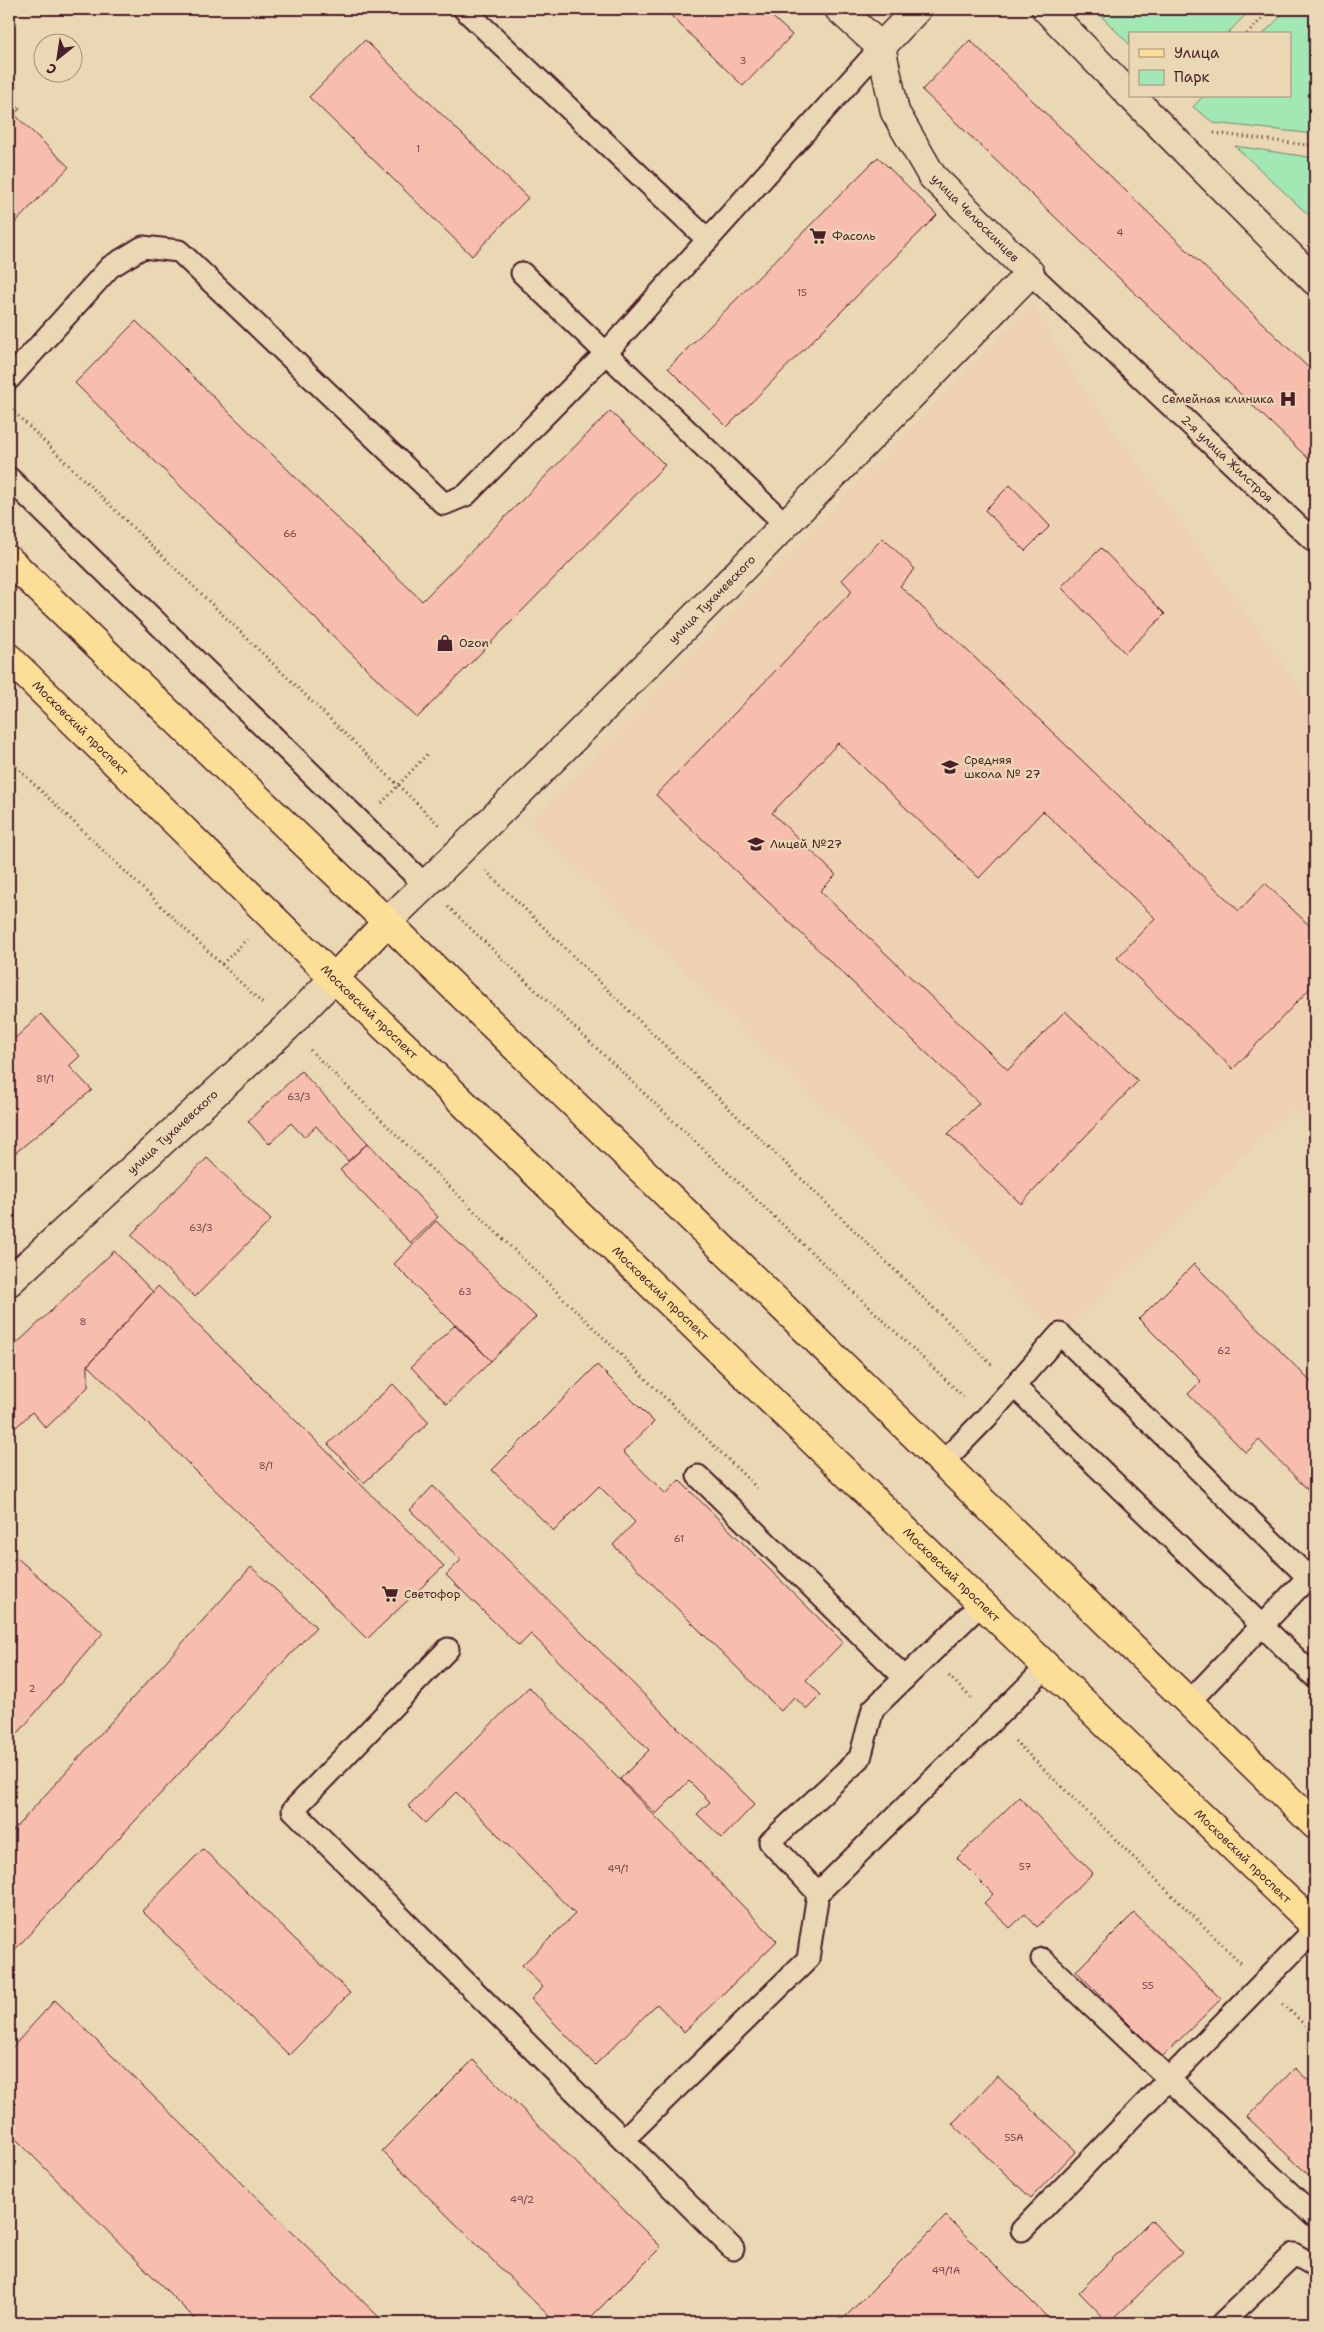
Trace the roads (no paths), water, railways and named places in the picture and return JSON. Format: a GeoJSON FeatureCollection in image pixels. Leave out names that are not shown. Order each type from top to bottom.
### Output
{"type":"FeatureCollection","features":[{"type":"Feature","properties":{"kind":"main road"},"geometry":{"type":"LineString","coordinates":[[9,560],[387,922],[1315,1825]]}},
{"type":"Feature","properties":{"kind":"main road","name":"Московский проспект"},"geometry":{"type":"LineString","coordinates":[[9,658],[334,978],[1315,1926]]}},
{"type":"Feature","properties":{"kind":"main road"},"geometry":{"type":"LineString","coordinates":[[334,978],[387,922]]}},
{"type":"Feature","properties":{"kind":"street"},"geometry":{"type":"LineString","coordinates":[[838,9],[881,47],[917,9]]}},
{"type":"Feature","properties":{"kind":"street"},"geometry":{"type":"LineString","coordinates":[[1046,9],[1129,94]]}},
{"type":"Feature","properties":{"kind":"street","name":"улица Челюскинцев"},"geometry":{"type":"LineString","coordinates":[[881,47],[895,112],[932,176],[1030,273]]}},
{"type":"Feature","properties":{"kind":"street"},"geometry":{"type":"LineString","coordinates":[[1133,98],[1315,281]]}},
{"type":"Feature","properties":{"kind":"street","name":"улица Тухачевского"},"geometry":{"type":"LineString","coordinates":[[387,922],[785,524],[1030,273]]}},
{"type":"Feature","properties":{"kind":"street","name":"улица Тухачевского"},"geometry":{"type":"LineString","coordinates":[[9,1282],[287,1027],[334,978]]}},
{"type":"Feature","properties":{"kind":"lane"},"geometry":{"type":"LineString","coordinates":[[464,9],[708,240]]}},
{"type":"Feature","properties":{"kind":"lane"},"geometry":{"type":"LineString","coordinates":[[9,379],[110,267],[143,247],[179,251],[444,504],[466,495],[606,353],[881,47]]}},
{"type":"Feature","properties":{"kind":"lane"},"geometry":{"type":"LineString","coordinates":[[522,273],[785,524]]}},
{"type":"Feature","properties":{"kind":"lane","name":"2-я улица Жилстроя"},"geometry":{"type":"LineString","coordinates":[[1030,273],[1315,542]]}},
{"type":"Feature","properties":{"kind":"lane"},"geometry":{"type":"LineString","coordinates":[[9,478],[425,885]]}},
{"type":"Feature","properties":{"kind":"lane"},"geometry":{"type":"LineString","coordinates":[[942,1463],[1015,1387],[1060,1334],[1312,1574],[1189,1702]]}},
{"type":"Feature","properties":{"kind":"lane"},"geometry":{"type":"LineString","coordinates":[[1015,1387],[1315,1677]]}},
{"type":"Feature","properties":{"kind":"lane"},"geometry":{"type":"LineString","coordinates":[[698,1476],[905,1678]]}},
{"type":"Feature","properties":{"kind":"lane"},"geometry":{"type":"LineString","coordinates":[[818,1893],[770,1842],[860,1758],[873,1709],[982,1603]]}},
{"type":"Feature","properties":{"kind":"lane"},"geometry":{"type":"LineString","coordinates":[[448,1649],[294,1810],[733,2248]]}},
{"type":"Feature","properties":{"kind":"lane"},"geometry":{"type":"LineString","coordinates":[[624,2139],[808,1959],[818,1893],[1047,1667]]}},
{"type":"Feature","properties":{"kind":"lane"},"geometry":{"type":"LineString","coordinates":[[1022,2230],[1315,1929]]}},
{"type":"Feature","properties":{"kind":"lane"},"geometry":{"type":"LineString","coordinates":[[1042,1959],[1315,2217]]}},
{"type":"Feature","properties":{"kind":"lane"},"geometry":{"type":"LineString","coordinates":[[1222,2323],[1294,2254],[1315,2266]]}},
{"type":"Feature","properties":{"kind":"place","name":"Фасоль"},"geometry":{"type":"Point","coordinates":[818,236]}},
{"type":"Feature","properties":{"kind":"place","name":"Семейная клиника"},"geometry":{"type":"Point","coordinates":[1288,399]}},
{"type":"Feature","properties":{"kind":"place","name":"Ozon"},"geometry":{"type":"Point","coordinates":[445,643]}},
{"type":"Feature","properties":{"kind":"place","name":"Средняя школа № 27"},"geometry":{"type":"Point","coordinates":[950,767]}},
{"type":"Feature","properties":{"kind":"place","name":"Лицей №27"},"geometry":{"type":"Point","coordinates":[756,844]}},
{"type":"Feature","properties":{"kind":"place","name":"Светофор"},"geometry":{"type":"Point","coordinates":[390,1594]}}]}
